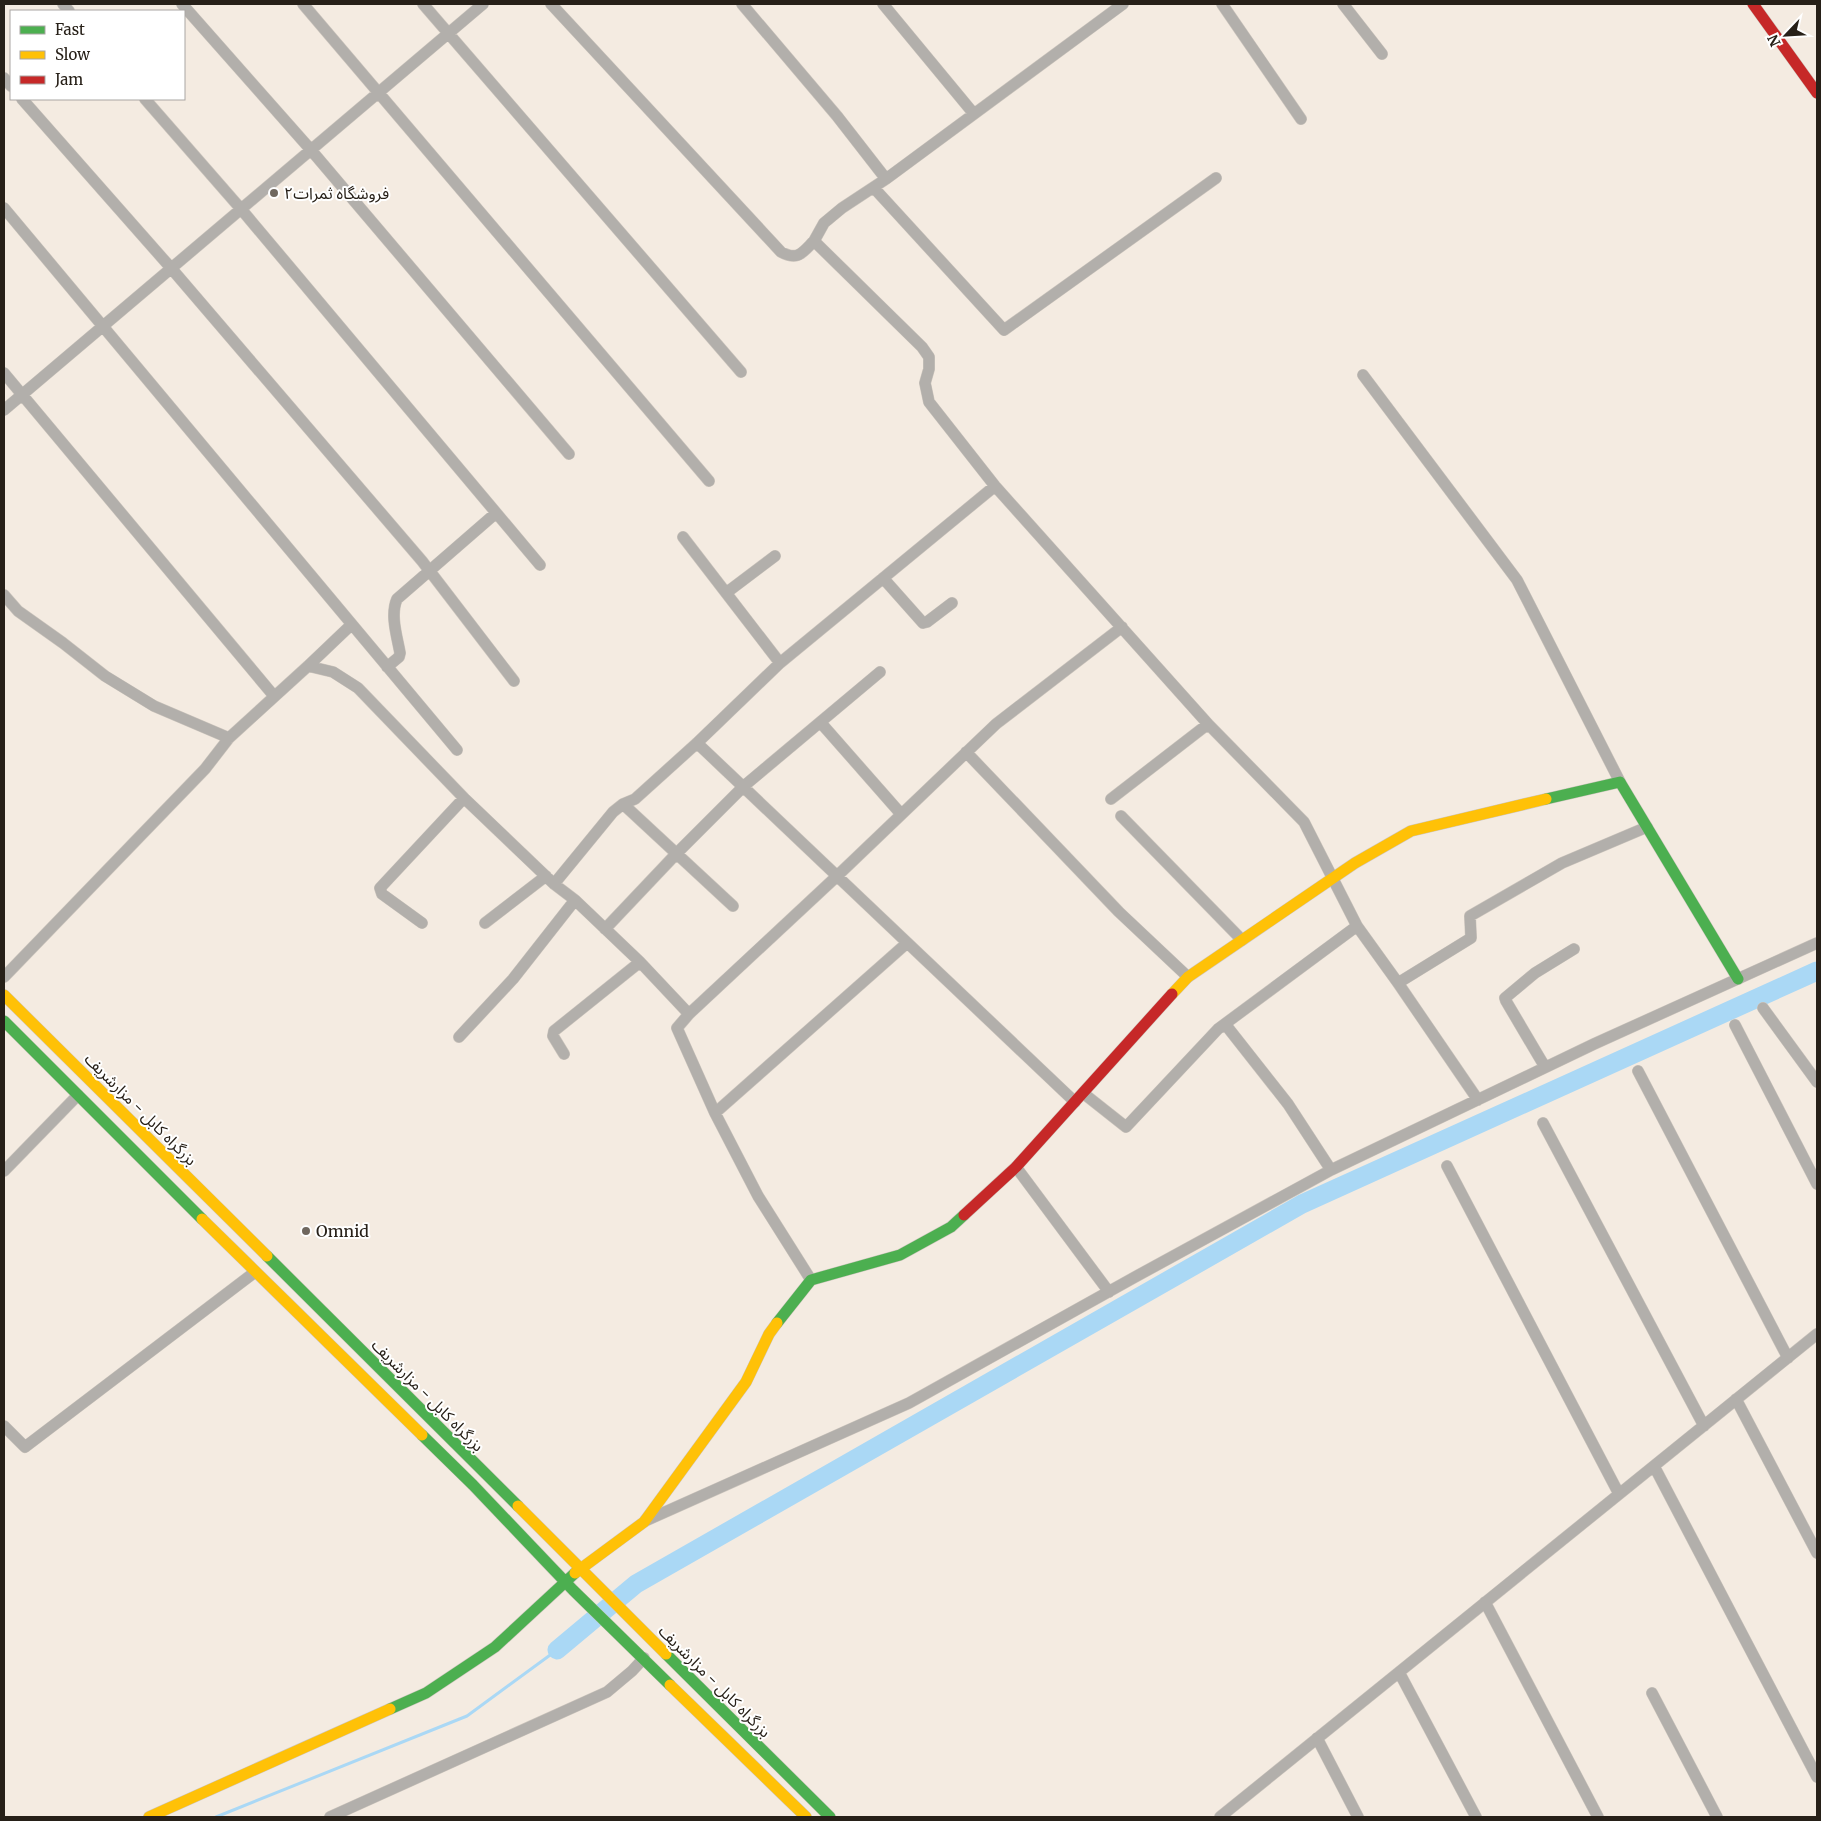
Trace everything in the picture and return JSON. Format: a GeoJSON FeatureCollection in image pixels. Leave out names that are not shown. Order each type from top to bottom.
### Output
{"type":"FeatureCollection","features":[{"type":"Feature","properties":{"kind":"main road"},"geometry":{"type":"LineString","coordinates":[[1753,4],[1817,93]]}},
{"type":"Feature","properties":{"kind":"main road"},"geometry":{"type":"LineString","coordinates":[[149,1817],[426,1693],[495,1647],[644,1522],[746,1382],[769,1334],[811,1280],[900,1255],[951,1227],[1016,1167],[1188,977],[1355,863],[1411,830],[1620,782],[1738,979]]}},
{"type":"Feature","properties":{"kind":"main road","name":"بزرگراه کابل - مزارشریف"},"geometry":{"type":"LineString","coordinates":[[4,995],[830,1817]]}},
{"type":"Feature","properties":{"kind":"main road","name":"بزرگراه کابل - مزارشریف"},"geometry":{"type":"LineString","coordinates":[[4,1021],[255,1272],[473,1485],[569,1586],[806,1817]]}},
{"type":"Feature","properties":{"kind":"street"},"geometry":{"type":"LineString","coordinates":[[182,4],[311,150],[569,454]]}},
{"type":"Feature","properties":{"kind":"street"},"geometry":{"type":"LineString","coordinates":[[304,4],[709,481]]}},
{"type":"Feature","properties":{"kind":"street"},"geometry":{"type":"LineString","coordinates":[[423,4],[741,372]]}},
{"type":"Feature","properties":{"kind":"street"},"geometry":{"type":"LineString","coordinates":[[4,410],[483,4]]}},
{"type":"Feature","properties":{"kind":"street"},"geometry":{"type":"LineString","coordinates":[[551,4],[781,252],[790,257],[801,255],[814,241],[824,222],[842,208],[874,188],[1123,4]]}},
{"type":"Feature","properties":{"kind":"street"},"geometry":{"type":"LineString","coordinates":[[742,4],[837,116],[886,179]]}},
{"type":"Feature","properties":{"kind":"street"},"geometry":{"type":"LineString","coordinates":[[883,4],[974,114]]}},
{"type":"Feature","properties":{"kind":"street"},"geometry":{"type":"LineString","coordinates":[[1222,4],[1301,119]]}},
{"type":"Feature","properties":{"kind":"street"},"geometry":{"type":"LineString","coordinates":[[1343,4],[1382,54]]}},
{"type":"Feature","properties":{"kind":"street"},"geometry":{"type":"LineString","coordinates":[[23,100],[171,268],[428,571],[514,681]]}},
{"type":"Feature","properties":{"kind":"street"},"geometry":{"type":"LineString","coordinates":[[146,100],[540,565]]}},
{"type":"Feature","properties":{"kind":"street"},"geometry":{"type":"LineString","coordinates":[[874,188],[1004,330],[1216,178]]}},
{"type":"Feature","properties":{"kind":"street"},"geometry":{"type":"LineString","coordinates":[[4,208],[457,750]]}},
{"type":"Feature","properties":{"kind":"street"},"geometry":{"type":"LineString","coordinates":[[814,241],[922,346],[929,357],[929,369],[925,383],[929,402],[995,486],[1208,724],[1304,822],[1356,926],[1398,983],[1478,1100]]}},
{"type":"Feature","properties":{"kind":"street"},"geometry":{"type":"LineString","coordinates":[[4,374],[274,696]]}},
{"type":"Feature","properties":{"kind":"street"},"geometry":{"type":"LineString","coordinates":[[1363,375],[1517,580],[1620,782]]}},
{"type":"Feature","properties":{"kind":"street"},"geometry":{"type":"LineString","coordinates":[[554,884],[613,812],[623,804],[635,799],[697,743],[780,663],[995,486]]}},
{"type":"Feature","properties":{"kind":"street"},"geometry":{"type":"LineString","coordinates":[[387,667],[399,657],[400,653],[394,614],[397,599],[496,513]]}},
{"type":"Feature","properties":{"kind":"street"},"geometry":{"type":"LineString","coordinates":[[683,537],[780,663]]}},
{"type":"Feature","properties":{"kind":"street"},"geometry":{"type":"LineString","coordinates":[[726,593],[775,556]]}},
{"type":"Feature","properties":{"kind":"street"},"geometry":{"type":"LineString","coordinates":[[883,578],[922,623],[927,622],[952,603]]}},
{"type":"Feature","properties":{"kind":"street"},"geometry":{"type":"LineString","coordinates":[[4,595],[18,611],[106,676],[154,706],[228,738]]}},
{"type":"Feature","properties":{"kind":"street"},"geometry":{"type":"LineString","coordinates":[[4,977],[205,769],[228,738],[308,666],[351,624]]}},
{"type":"Feature","properties":{"kind":"street"},"geometry":{"type":"LineString","coordinates":[[811,1280],[758,1196],[715,1113],[677,1030],[689,1014],[996,724],[1122,627]]}},
{"type":"Feature","properties":{"kind":"street"},"geometry":{"type":"LineString","coordinates":[[308,666],[333,672],[358,688],[464,798],[554,884],[574,900],[640,962],[689,1014]]}},
{"type":"Feature","properties":{"kind":"street"},"geometry":{"type":"LineString","coordinates":[[605,930],[677,853],[744,786],[880,672]]}},
{"type":"Feature","properties":{"kind":"street"},"geometry":{"type":"LineString","coordinates":[[821,723],[902,814]]}},
{"type":"Feature","properties":{"kind":"street"},"geometry":{"type":"LineString","coordinates":[[1111,799],[1208,724]]}},
{"type":"Feature","properties":{"kind":"street"},"geometry":{"type":"LineString","coordinates":[[697,743],[907,943],[1079,1098],[1126,1127],[1224,1024],[1356,926]]}},
{"type":"Feature","properties":{"kind":"street"},"geometry":{"type":"LineString","coordinates":[[966,752],[1119,912],[1188,977]]}},
{"type":"Feature","properties":{"kind":"street"},"geometry":{"type":"LineString","coordinates":[[422,923],[382,894],[380,888],[464,798]]}},
{"type":"Feature","properties":{"kind":"street"},"geometry":{"type":"LineString","coordinates":[[623,804],[733,906]]}},
{"type":"Feature","properties":{"kind":"street"},"geometry":{"type":"LineString","coordinates":[[1122,816],[1242,940]]}},
{"type":"Feature","properties":{"kind":"street"},"geometry":{"type":"LineString","coordinates":[[1398,983],[1471,938],[1470,916],[1562,862],[1647,827]]}},
{"type":"Feature","properties":{"kind":"street"},"geometry":{"type":"LineString","coordinates":[[485,923],[546,876]]}},
{"type":"Feature","properties":{"kind":"street"},"geometry":{"type":"LineString","coordinates":[[459,1036],[513,979],[574,900]]}},
{"type":"Feature","properties":{"kind":"street"},"geometry":{"type":"LineString","coordinates":[[715,1113],[907,943]]}},
{"type":"Feature","properties":{"kind":"street"},"geometry":{"type":"LineString","coordinates":[[644,1522],[909,1403],[1332,1170],[1545,1067],[1817,943]]}},
{"type":"Feature","properties":{"kind":"street"},"geometry":{"type":"LineString","coordinates":[[1545,1067],[1505,998],[1535,973],[1574,949]]}},
{"type":"Feature","properties":{"kind":"street"},"geometry":{"type":"LineString","coordinates":[[564,1054],[553,1036],[554,1031],[640,962]]}},
{"type":"Feature","properties":{"kind":"street"},"geometry":{"type":"LineString","coordinates":[[1763,1008],[1817,1082]]}},
{"type":"Feature","properties":{"kind":"street"},"geometry":{"type":"LineString","coordinates":[[1224,1024],[1288,1104],[1332,1170]]}},
{"type":"Feature","properties":{"kind":"street"},"geometry":{"type":"LineString","coordinates":[[1735,1025],[1817,1184]]}},
{"type":"Feature","properties":{"kind":"street"},"geometry":{"type":"LineString","coordinates":[[1638,1071],[1788,1358]]}},
{"type":"Feature","properties":{"kind":"street"},"geometry":{"type":"LineString","coordinates":[[4,1171],[78,1095]]}},
{"type":"Feature","properties":{"kind":"street"},"geometry":{"type":"LineString","coordinates":[[1543,1123],[1704,1426]]}},
{"type":"Feature","properties":{"kind":"street"},"geometry":{"type":"LineString","coordinates":[[1447,1166],[1619,1494]]}},
{"type":"Feature","properties":{"kind":"street"},"geometry":{"type":"LineString","coordinates":[[1016,1167],[1109,1292]]}},
{"type":"Feature","properties":{"kind":"street"},"geometry":{"type":"LineString","coordinates":[[4,1426],[25,1447],[255,1272]]}},
{"type":"Feature","properties":{"kind":"street"},"geometry":{"type":"LineString","coordinates":[[1220,1817],[1235,1812],[1317,1738],[1817,1334]]}},
{"type":"Feature","properties":{"kind":"street"},"geometry":{"type":"LineString","coordinates":[[1736,1399],[1817,1553]]}},
{"type":"Feature","properties":{"kind":"street"},"geometry":{"type":"LineString","coordinates":[[1654,1466],[1817,1777]]}},
{"type":"Feature","properties":{"kind":"street"},"geometry":{"type":"LineString","coordinates":[[1485,1602],[1598,1817]]}},
{"type":"Feature","properties":{"kind":"street"},"geometry":{"type":"LineString","coordinates":[[330,1817],[606,1692],[644,1658]]}},
{"type":"Feature","properties":{"kind":"street"},"geometry":{"type":"LineString","coordinates":[[1399,1672],[1476,1817]]}},
{"type":"Feature","properties":{"kind":"street"},"geometry":{"type":"LineString","coordinates":[[1652,1693],[1717,1817]]}},
{"type":"Feature","properties":{"kind":"street"},"geometry":{"type":"LineString","coordinates":[[1317,1738],[1358,1817]]}},
{"type":"Feature","properties":{"kind":"waterway"},"geometry":{"type":"LineString","coordinates":[[557,1650],[636,1584],[1302,1204],[1817,971]]}},
{"type":"Feature","properties":{"kind":"waterway"},"geometry":{"type":"LineString","coordinates":[[216,1817],[467,1716],[557,1650]]}},
{"type":"Feature","properties":{"kind":"traffic: fast"},"geometry":{"type":"LineString","coordinates":[[1546,799],[1620,782],[1738,979]]}},
{"type":"Feature","properties":{"kind":"traffic: fast"},"geometry":{"type":"LineString","coordinates":[[4,1021],[202,1219]]}},
{"type":"Feature","properties":{"kind":"traffic: fast"},"geometry":{"type":"LineString","coordinates":[[777,1323],[811,1280],[900,1255],[951,1227],[964,1215]]}},
{"type":"Feature","properties":{"kind":"traffic: fast"},"geometry":{"type":"LineString","coordinates":[[267,1256],[518,1506]]}},
{"type":"Feature","properties":{"kind":"traffic: fast"},"geometry":{"type":"LineString","coordinates":[[422,1435],[473,1485],[573,1590],[670,1685]]}},
{"type":"Feature","properties":{"kind":"traffic: fast"},"geometry":{"type":"LineString","coordinates":[[390,1709],[426,1693],[495,1647],[575,1573]]}},
{"type":"Feature","properties":{"kind":"traffic: fast"},"geometry":{"type":"LineString","coordinates":[[666,1654],[830,1817]]}},
{"type":"Feature","properties":{"kind":"traffic: slow"},"geometry":{"type":"LineString","coordinates":[[1172,994],[1188,977],[1355,863],[1411,831],[1546,799]]}},
{"type":"Feature","properties":{"kind":"traffic: slow"},"geometry":{"type":"LineString","coordinates":[[4,995],[267,1256]]}},
{"type":"Feature","properties":{"kind":"traffic: slow"},"geometry":{"type":"LineString","coordinates":[[202,1219],[422,1435]]}},
{"type":"Feature","properties":{"kind":"traffic: slow"},"geometry":{"type":"LineString","coordinates":[[575,1573],[644,1522],[746,1382],[769,1334],[777,1323]]}},
{"type":"Feature","properties":{"kind":"traffic: slow"},"geometry":{"type":"LineString","coordinates":[[518,1506],[666,1654]]}},
{"type":"Feature","properties":{"kind":"traffic: slow"},"geometry":{"type":"LineString","coordinates":[[670,1685],[806,1817]]}},
{"type":"Feature","properties":{"kind":"traffic: slow"},"geometry":{"type":"LineString","coordinates":[[149,1817],[390,1709]]}},
{"type":"Feature","properties":{"kind":"traffic: jam"},"geometry":{"type":"LineString","coordinates":[[1753,4],[1817,93]]}},
{"type":"Feature","properties":{"kind":"traffic: jam"},"geometry":{"type":"LineString","coordinates":[[964,1215],[1016,1167],[1172,994]]}},
{"type":"Feature","properties":{"kind":"place","name":"فروشگاه ثمرات٢"},"geometry":{"type":"Point","coordinates":[274,193]}},
{"type":"Feature","properties":{"kind":"place","name":"Omnid"},"geometry":{"type":"Point","coordinates":[306,1231]}}]}
